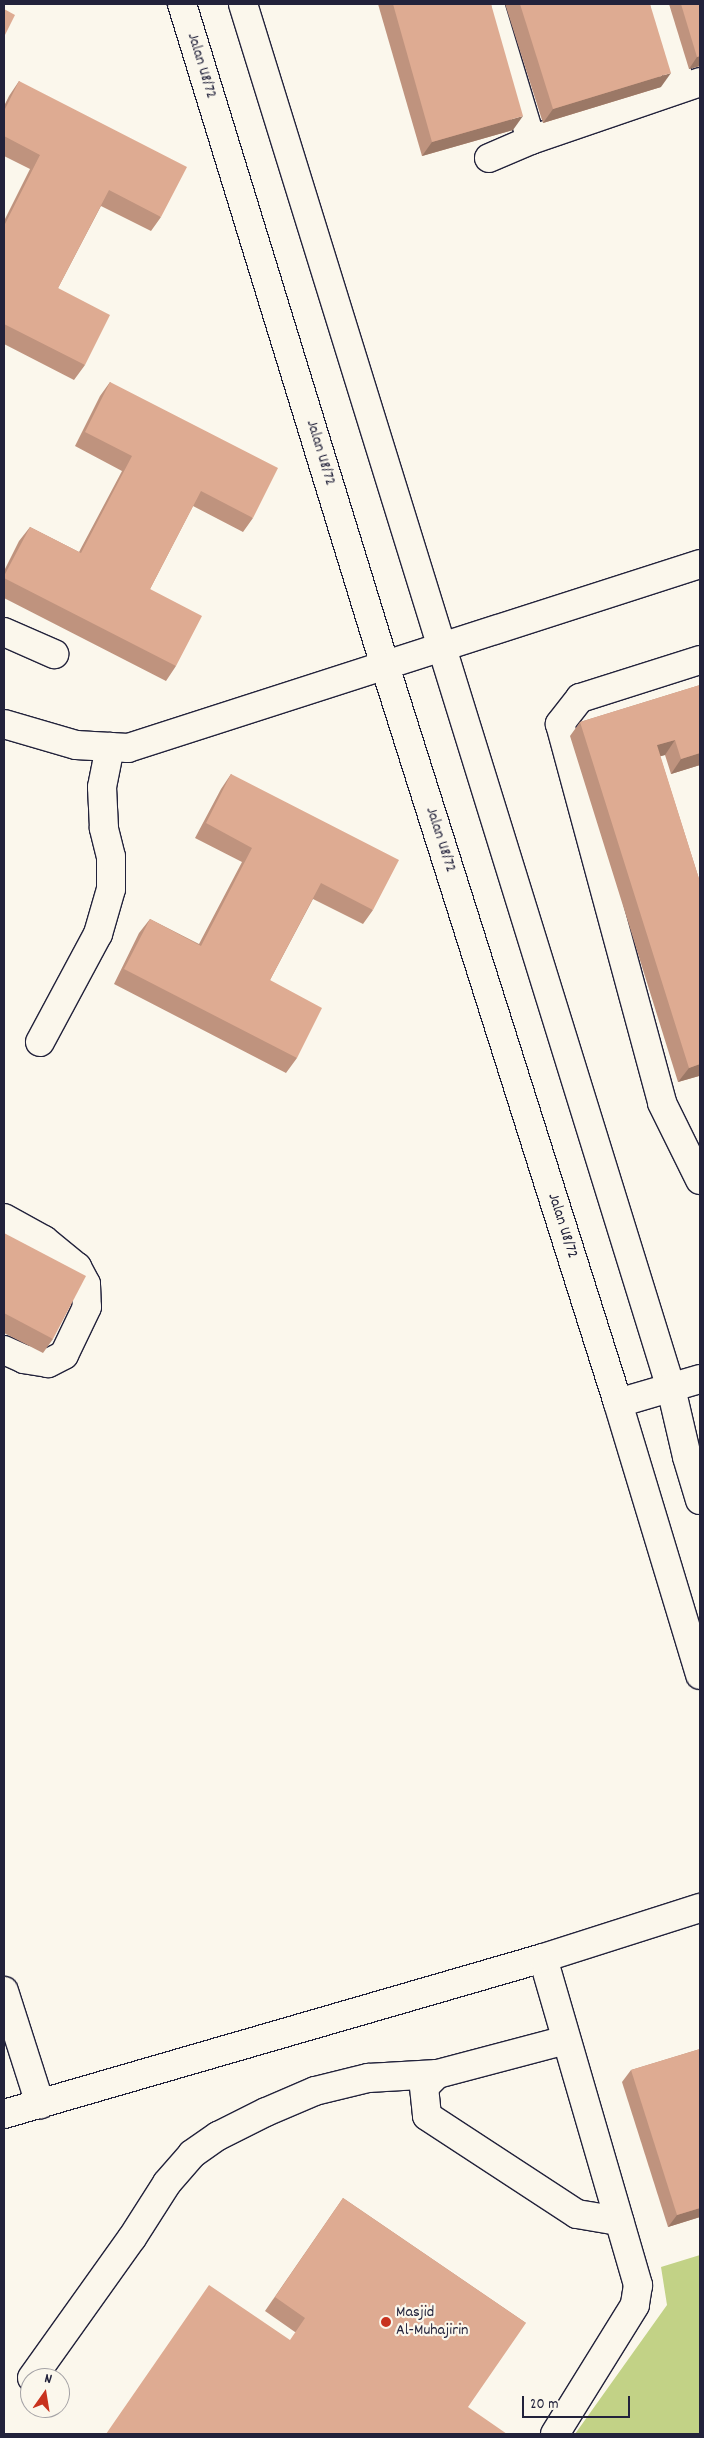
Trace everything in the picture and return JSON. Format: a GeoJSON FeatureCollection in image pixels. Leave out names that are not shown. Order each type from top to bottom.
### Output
{"type":"FeatureCollection","features":[{"type":"Feature","properties":{"kind":"street","name":"Jalan U8/72"},"geometry":{"type":"LineString","coordinates":[[182,4],[385,666],[618,1403],[700,1675]]}},
{"type":"Feature","properties":{"kind":"street"},"geometry":{"type":"LineString","coordinates":[[243,4],[440,648],[671,1388],[687,1458],[700,1500]]}},
{"type":"Feature","properties":{"kind":"street"},"geometry":{"type":"LineString","coordinates":[[490,4],[531,140]]}},
{"type":"Feature","properties":{"kind":"street"},"geometry":{"type":"LineString","coordinates":[[489,158],[531,140],[691,84],[655,4]]}},
{"type":"Feature","properties":{"kind":"street"},"geometry":{"type":"LineString","coordinates":[[4,724],[76,746],[128,748],[700,564]]}},
{"type":"Feature","properties":{"kind":"street"},"geometry":{"type":"LineString","coordinates":[[4,632],[54,654]]}},
{"type":"Feature","properties":{"kind":"street"},"geometry":{"type":"LineString","coordinates":[[700,660],[580,698],[560,724],[662,1103],[693,1147],[700,1180]]}},
{"type":"Feature","properties":{"kind":"street"},"geometry":{"type":"LineString","coordinates":[[40,1042],[98,934],[111,889],[111,857],[104,828],[102,787],[110,747]]}},
{"type":"Feature","properties":{"kind":"street"},"geometry":{"type":"LineString","coordinates":[[4,1218],[44,1240],[77,1267],[86,1284],[86,1306],[64,1355],[48,1363],[24,1360],[4,1350]]}},
{"type":"Feature","properties":{"kind":"street"},"geometry":{"type":"LineString","coordinates":[[618,1403],[700,1379]]}},
{"type":"Feature","properties":{"kind":"street"},"geometry":{"type":"LineString","coordinates":[[4,2114],[543,1958],[700,1908]]}},
{"type":"Feature","properties":{"kind":"street"},"geometry":{"type":"LineString","coordinates":[[543,1958],[638,2286],[635,2305],[555,2434]]}},
{"type":"Feature","properties":{"kind":"street"},"geometry":{"type":"LineString","coordinates":[[4,1992],[40,2104]]}},
{"type":"Feature","properties":{"kind":"street"},"geometry":{"type":"LineString","coordinates":[[40,2368],[132,2238],[167,2184],[192,2154],[218,2136],[266,2112],[316,2092],[368,2078],[437,2074],[566,2040]]}},
{"type":"Feature","properties":{"kind":"street"},"geometry":{"type":"LineString","coordinates":[[437,2074],[424,2087],[427,2116],[577,2214],[619,2221]]}},
{"type":"Feature","properties":{"kind":"green space"},"geometry":{"type":"Polygon","coordinates":[[[700,2255],[700,2434],[575,2434],[667,2305],[661,2267],[700,2255]]]}},
{"type":"Feature","properties":{"kind":"building"},"geometry":{"type":"Polygon","coordinates":[[[393,4],[491,4],[523,116],[432,142],[393,4]]]}},
{"type":"Feature","properties":{"kind":"building"},"geometry":{"type":"Polygon","coordinates":[[[520,4],[650,4],[671,73],[553,109],[520,4]]]}},
{"type":"Feature","properties":{"kind":"building"},"geometry":{"type":"Polygon","coordinates":[[[681,4],[700,4],[700,56],[697,57],[681,4]]]}},
{"type":"Feature","properties":{"kind":"building"},"geometry":{"type":"Polygon","coordinates":[[[4,9],[15,15],[4,37],[4,9]]]}},
{"type":"Feature","properties":{"kind":"building"},"geometry":{"type":"Polygon","coordinates":[[[19,81],[187,167],[161,217],[109,190],[58,288],[110,315],[85,365],[4,324],[4,226],[40,155],[4,136],[4,111],[19,81]]]}},
{"type":"Feature","properties":{"kind":"building"},"geometry":{"type":"Polygon","coordinates":[[[110,382],[278,468],[253,518],[201,491],[150,589],[202,616],[176,666],[4,578],[30,527],[81,553],[132,456],[85,432],[110,382]]]}},
{"type":"Feature","properties":{"kind":"building"},"geometry":{"type":"Polygon","coordinates":[[[700,685],[700,753],[681,759],[675,740],[657,745],[700,882],[700,1064],[689,1068],[580,722],[700,685]]]}},
{"type":"Feature","properties":{"kind":"building"},"geometry":{"type":"Polygon","coordinates":[[[231,774],[399,860],[373,910],[321,883],[270,980],[322,1008],[297,1058],[124,969],[150,919],[201,946],[252,848],[206,823],[231,774]]]}},
{"type":"Feature","properties":{"kind":"building"},"geometry":{"type":"Polygon","coordinates":[[[4,1233],[86,1276],[53,1339],[4,1313],[4,1233]]]}},
{"type":"Feature","properties":{"kind":"building"},"geometry":{"type":"Polygon","coordinates":[[[700,2049],[700,2208],[677,2215],[631,2070],[700,2049]]]}},
{"type":"Feature","properties":{"kind":"building","name":"Masjid Al-Muhajirin"},"geometry":{"type":"Polygon","coordinates":[[[343,2198],[526,2323],[468,2407],[507,2434],[106,2434],[209,2285],[290,2340],[305,2318],[275,2297],[343,2198]]]}},
{"type":"Feature","properties":{"kind":"place","name":"Masjid Al-Muhajirin"},"geometry":{"type":"Point","coordinates":[386,2322]}}]}
